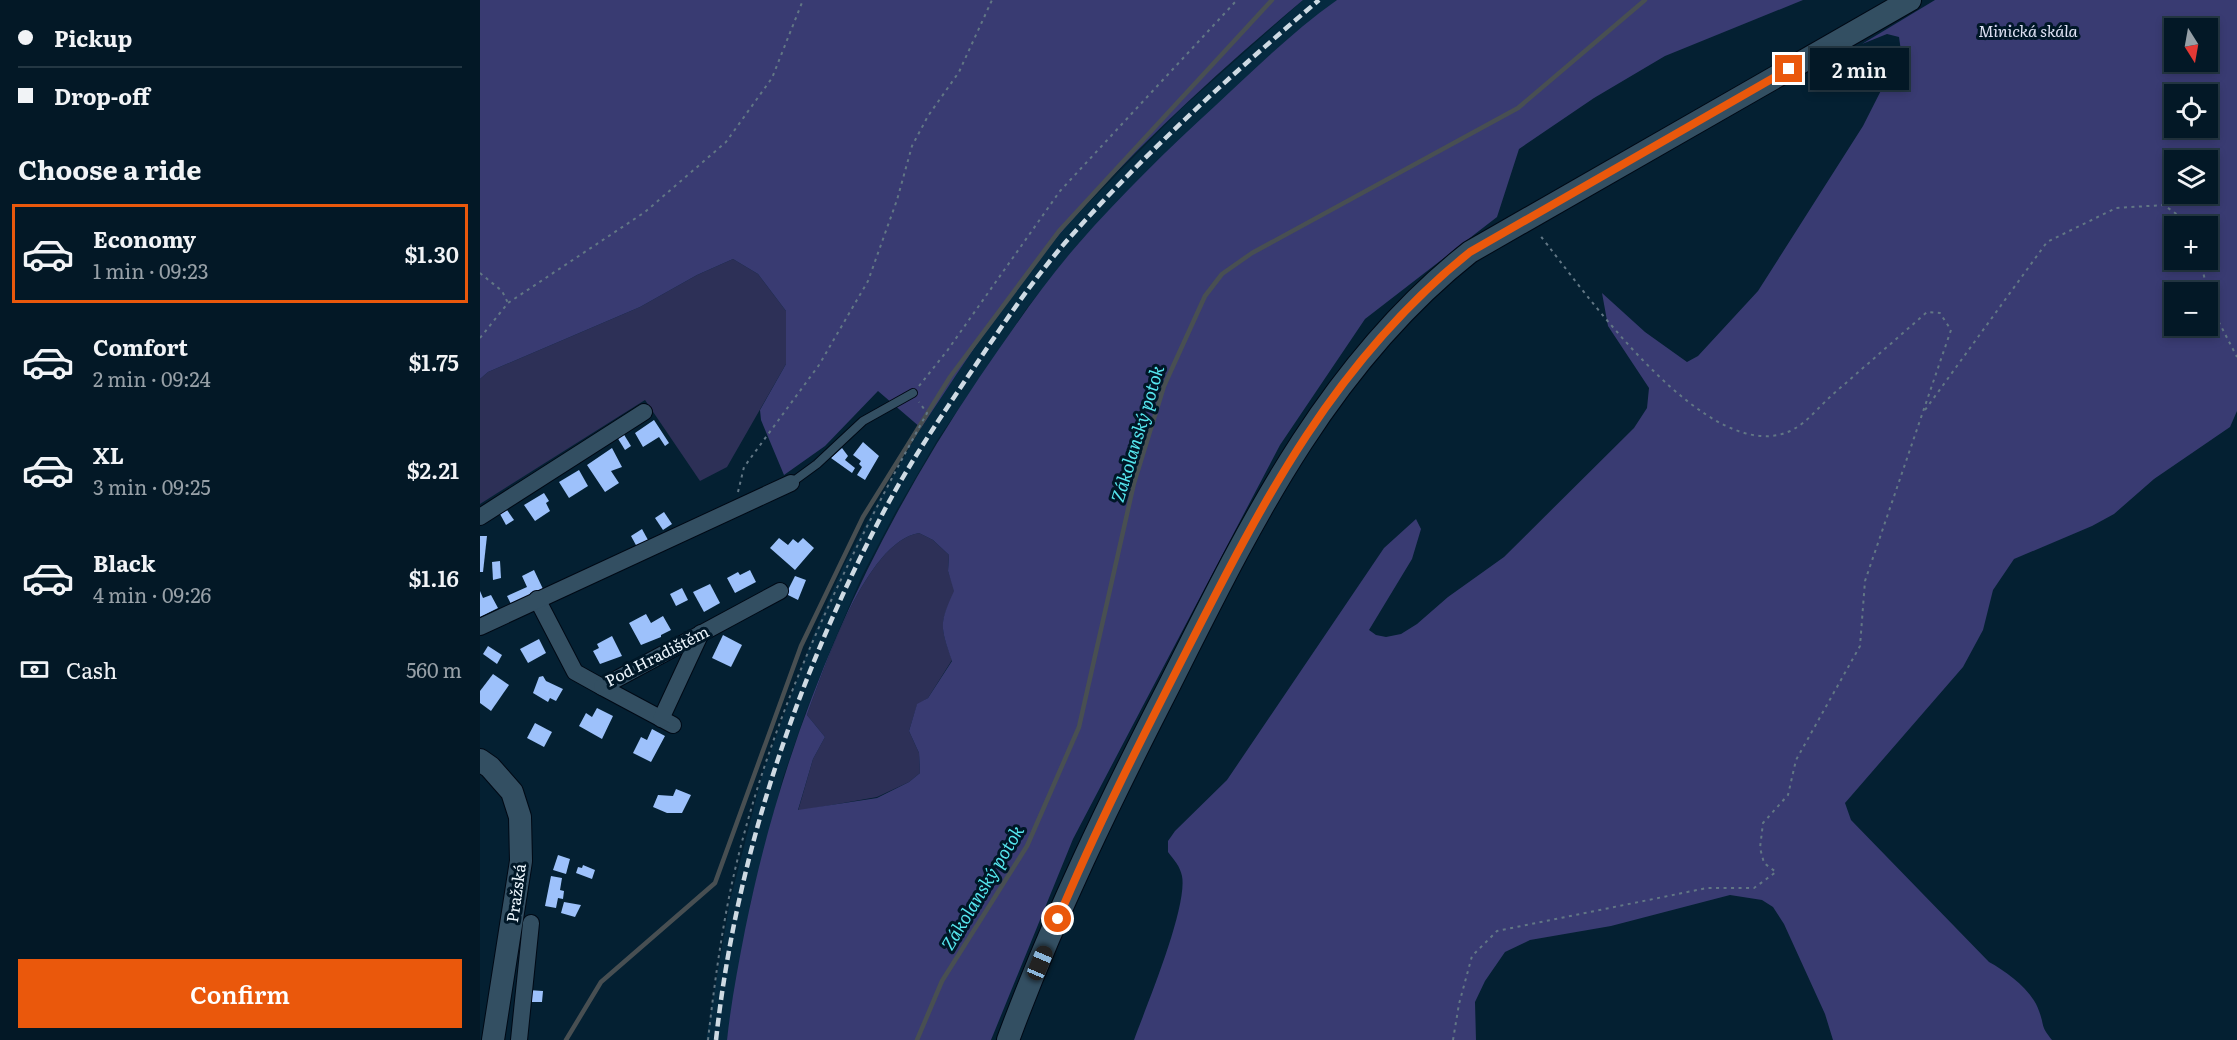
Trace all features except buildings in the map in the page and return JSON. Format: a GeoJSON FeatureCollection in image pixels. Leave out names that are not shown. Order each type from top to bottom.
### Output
{"type":"FeatureCollection","features":[{"type":"Feature","properties":{"kind":"main road"},"geometry":{"type":"LineString","coordinates":[[1008,1040],[1095,831],[1215,594],[1310,427],[1347,375],[1431,283],[1470,252],[1910,0]]}},
{"type":"Feature","properties":{"kind":"main road","name":"Pražská"},"geometry":{"type":"LineString","coordinates":[[480,760],[490,767],[512,792],[520,817],[521,861],[494,1040]]}},
{"type":"Feature","properties":{"kind":"street"},"geometry":{"type":"LineString","coordinates":[[480,517],[644,412]]}},
{"type":"Feature","properties":{"kind":"street"},"geometry":{"type":"LineString","coordinates":[[480,627],[791,483]]}},
{"type":"Feature","properties":{"kind":"street","name":"Pod Hradištěm"},"geometry":{"type":"LineString","coordinates":[[537,599],[575,672],[602,687],[780,591]]}},
{"type":"Feature","properties":{"kind":"street"},"geometry":{"type":"LineString","coordinates":[[602,687],[667,722],[701,633]]}},
{"type":"Feature","properties":{"kind":"street","name":"Pražská"},"geometry":{"type":"LineString","coordinates":[[519,1040],[531,923]]}},
{"type":"Feature","properties":{"kind":"lane"},"geometry":{"type":"LineString","coordinates":[[791,483],[817,464],[863,421],[913,393]]}},
{"type":"Feature","properties":{"kind":"path"},"geometry":{"type":"LineString","coordinates":[[480,338],[508,303],[645,212],[726,142],[772,78],[803,0]]}},
{"type":"Feature","properties":{"kind":"path"},"geometry":{"type":"LineString","coordinates":[[737,498],[744,467],[819,365],[868,281],[897,200],[912,146],[928,116],[959,72],[992,0]]}},
{"type":"Feature","properties":{"kind":"path"},"geometry":{"type":"LineString","coordinates":[[913,393],[947,351],[1060,191],[1237,0]]}},
{"type":"Feature","properties":{"kind":"path"},"geometry":{"type":"LineString","coordinates":[[1922,412],[2047,242],[2116,208],[2164,205],[2179,216]]}},
{"type":"Feature","properties":{"kind":"path"},"geometry":{"type":"LineString","coordinates":[[1453,1040],[1459,1004],[1472,956],[1497,931],[1707,888],[1754,888],[1776,872],[1764,863],[1760,848],[1763,823],[1788,795],[1796,760],[1860,646],[1864,581],[1951,330],[1940,313],[1927,312],[1794,429],[1764,438],[1735,429],[1683,400],[1614,332],[1577,280],[1527,219]]}},
{"type":"Feature","properties":{"kind":"path"},"geometry":{"type":"LineString","coordinates":[[480,273],[502,291],[508,303]]}},
{"type":"Feature","properties":{"kind":"path"},"geometry":{"type":"LineString","coordinates":[[2218,320],[2237,357]]}},
{"type":"Feature","properties":{"kind":"path"},"geometry":{"type":"LineString","coordinates":[[708,1040],[713,990],[732,882],[759,788],[818,627],[869,519],[927,413],[921,405]]}},
{"type":"Feature","properties":{"kind":"shaded area"},"geometry":{"type":"Polygon","coordinates":[[[1303,0],[1337,0],[1144,175],[1079,243],[1027,308],[938,439],[895,513],[862,576],[833,644],[783,778],[750,905],[727,1040],[706,1040],[730,901],[763,772],[813,636],[843,567],[877,503],[921,428],[968,357],[1010,296],[1063,229],[1181,109],[1303,0]]]}},
{"type":"Feature","properties":{"kind":"shaded area"},"geometry":{"type":"Polygon","coordinates":[[[733,259],[758,274],[786,311],[786,364],[727,467],[700,481],[645,400],[480,504],[480,379],[488,372],[640,307],[697,275],[733,259]]]}},
{"type":"Feature","properties":{"kind":"shaded area"},"geometry":{"type":"Polygon","coordinates":[[[919,533],[933,540],[949,555],[948,571],[955,591],[946,611],[943,625],[952,660],[928,698],[917,705],[909,731],[919,753],[920,773],[909,782],[877,797],[798,811],[813,759],[825,737],[807,715],[836,640],[864,583],[881,559],[899,542],[919,533]]]}},
{"type":"Feature","properties":{"kind":"green space"},"geometry":{"type":"Polygon","coordinates":[[[480,0],[1303,0],[1179,110],[1091,198],[1025,276],[921,428],[878,391],[825,446],[784,475],[761,420],[760,410],[786,364],[786,311],[758,274],[733,259],[697,275],[640,307],[488,372],[480,379],[480,0]]]}},
{"type":"Feature","properties":{"kind":"green space"},"geometry":{"type":"Polygon","coordinates":[[[1337,0],[1803,0],[1665,56],[1594,98],[1519,149],[1497,217],[1365,319],[1280,445],[1073,839],[991,1040],[727,1040],[745,930],[762,856],[782,783],[807,712],[834,642],[865,574],[938,442],[979,378],[1052,275],[1111,207],[1274,51],[1337,0]],[[919,533],[899,542],[881,559],[864,583],[849,611],[807,715],[825,737],[813,759],[798,810],[877,798],[909,782],[920,773],[919,753],[909,731],[917,704],[928,698],[952,661],[943,632],[944,618],[954,591],[948,571],[949,555],[933,540],[919,533]]]}},
{"type":"Feature","properties":{"kind":"green space","name":"Minická skála"},"geometry":{"type":"Polygon","coordinates":[[[1935,0],[2237,0],[2237,411],[2230,427],[2154,479],[2114,514],[2092,526],[2014,559],[1993,590],[1983,630],[1963,667],[1845,803],[1851,820],[1989,962],[2011,976],[2025,989],[2036,1003],[2044,1028],[2052,1040],[1833,1040],[1825,1014],[1784,924],[1773,907],[1762,900],[1730,895],[1611,926],[1530,940],[1505,952],[1485,981],[1475,1002],[1476,1040],[1134,1040],[1165,957],[1179,910],[1182,876],[1168,852],[1168,841],[1175,831],[1227,780],[1384,548],[1416,519],[1421,529],[1412,559],[1369,630],[1376,635],[1386,637],[1401,634],[1417,624],[1448,597],[1504,557],[1634,428],[1647,408],[1649,388],[1608,326],[1602,293],[1645,332],[1687,362],[1698,356],[1758,291],[1863,126],[1901,51],[1899,37],[1887,34],[1862,44],[1935,0]]]}},
{"type":"Feature","properties":{"kind":"waterway"},"geometry":{"type":"LineString","coordinates":[[566,1040],[601,982],[715,883],[801,646],[863,517],[950,377],[1059,231],[1272,0]]}},
{"type":"Feature","properties":{"kind":"waterway","name":"Zákolanský potok"},"geometry":{"type":"LineString","coordinates":[[917,1040],[942,981],[1027,846],[1079,727],[1134,483],[1164,386],[1205,296],[1222,274],[1252,253],[1518,108],[1645,0]]}},
{"type":"Feature","properties":{"kind":"railway"},"geometry":{"type":"LineString","coordinates":[[716,1040],[725,971],[739,903],[755,835],[775,768],[798,701],[824,637],[884,511],[938,421],[1008,317],[1072,235],[1192,113],[1319,0]]}},
{"type":"Feature","properties":{"kind":"route"},"geometry":{"type":"LineString","coordinates":[[1058,919],[1095,831],[1215,594],[1310,427],[1347,375],[1431,283],[1470,252],[1789,69]]}}]}
